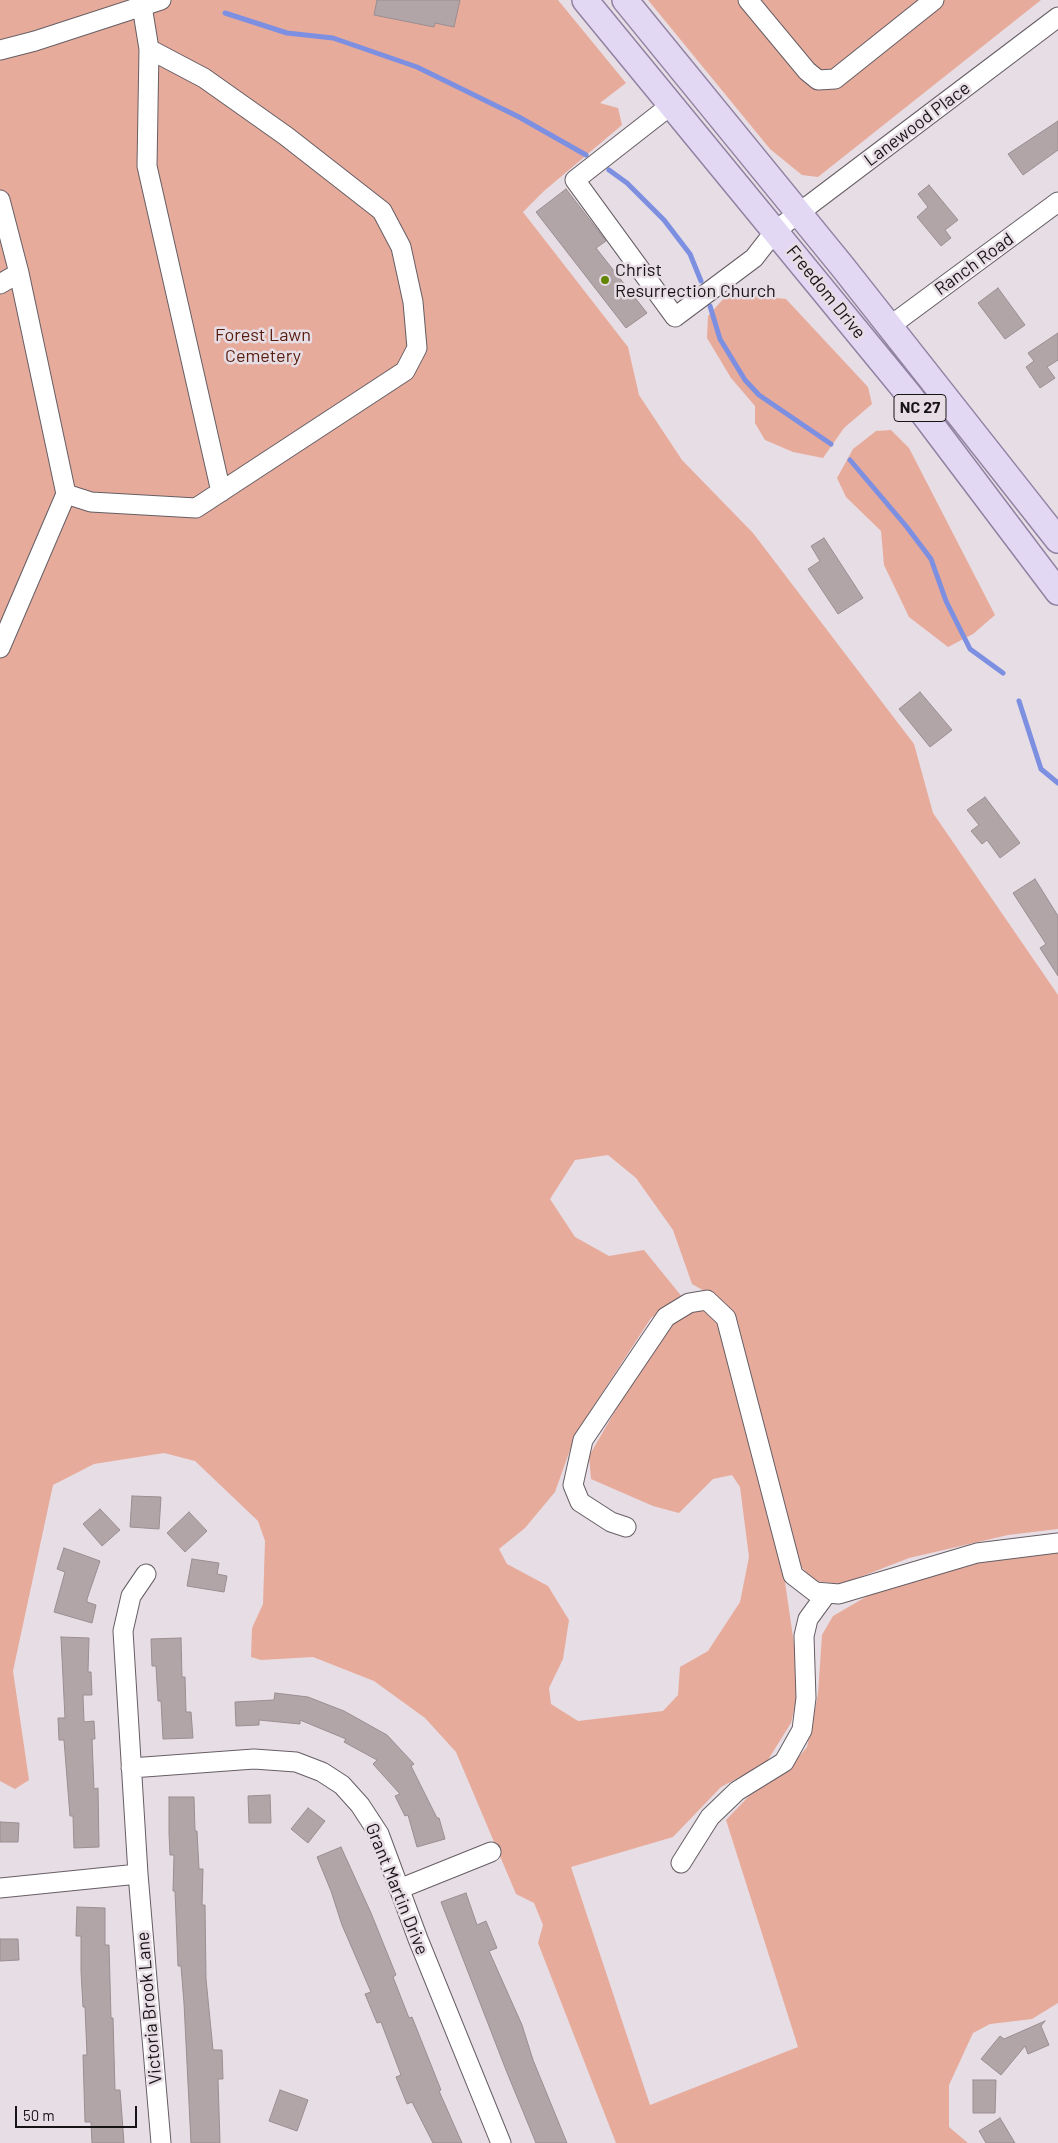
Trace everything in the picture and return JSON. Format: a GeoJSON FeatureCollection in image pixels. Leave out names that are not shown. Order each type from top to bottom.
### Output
{"type":"FeatureCollection","features":[{"type":"Feature","properties":{"kind":"main road","name":"Freedom Drive"},"geometry":{"type":"LineString","coordinates":[[585,0],[920,408],[1058,592]]}},
{"type":"Feature","properties":{"kind":"main road","name":"Freedom Drive"},"geometry":{"type":"LineString","coordinates":[[625,0],[890,326],[1058,540]]}},
{"type":"Feature","properties":{"kind":"street"},"geometry":{"type":"LineString","coordinates":[[0,50],[35,42],[160,0]]}},
{"type":"Feature","properties":{"kind":"street"},"geometry":{"type":"LineString","coordinates":[[748,0],[807,71],[818,80],[835,79],[934,0]]}},
{"type":"Feature","properties":{"kind":"street"},"geometry":{"type":"LineString","coordinates":[[142,6],[149,49],[147,166],[221,492]]}},
{"type":"Feature","properties":{"kind":"street","name":"Lanewood Place"},"geometry":{"type":"LineString","coordinates":[[671,105],[576,180],[675,317],[754,258],[775,231],[1058,17]]}},
{"type":"Feature","properties":{"kind":"street"},"geometry":{"type":"LineString","coordinates":[[66,494],[91,502],[196,508],[405,371],[417,348],[413,302],[401,247],[382,211],[286,136],[204,78],[149,49]]}},
{"type":"Feature","properties":{"kind":"street"},"geometry":{"type":"LineString","coordinates":[[0,200],[19,273],[66,494],[0,648]]}},
{"type":"Feature","properties":{"kind":"street","name":"Ranch Road"},"geometry":{"type":"LineString","coordinates":[[890,326],[1058,202]]}},
{"type":"Feature","properties":{"kind":"street"},"geometry":{"type":"LineString","coordinates":[[0,284],[19,273]]}},
{"type":"Feature","properties":{"kind":"street"},"geometry":{"type":"LineString","coordinates":[[626,1527],[612,1522],[580,1502],[573,1485],[583,1440],[666,1317],[689,1303],[707,1300],[726,1318],[793,1575],[815,1592],[839,1594],[978,1553],[1058,1543]]}},
{"type":"Feature","properties":{"kind":"street","name":"Victoria Brook Lane"},"geometry":{"type":"LineString","coordinates":[[146,1574],[131,1596],[123,1631],[138,1874],[161,2143]]}},
{"type":"Feature","properties":{"kind":"street"},"geometry":{"type":"LineString","coordinates":[[681,1863],[710,1817],[737,1791],[784,1762],[802,1730],[806,1698],[804,1636],[808,1619],[827,1593]]}},
{"type":"Feature","properties":{"kind":"street","name":"Grant Martin Drive"},"geometry":{"type":"LineString","coordinates":[[132,1768],[254,1759],[296,1762],[322,1772],[342,1785],[360,1805],[378,1834],[501,2143]]}},
{"type":"Feature","properties":{"kind":"street"},"geometry":{"type":"LineString","coordinates":[[399,1890],[491,1852]]}},
{"type":"Feature","properties":{"kind":"street"},"geometry":{"type":"LineString","coordinates":[[0,1888],[138,1874]]}},
{"type":"Feature","properties":{"kind":"green space","name":"Forest Lawn Cemetery"},"geometry":{"type":"Polygon","coordinates":[[[0,0],[558,0],[626,83],[600,103],[618,108],[622,125],[544,191],[523,212],[628,347],[639,395],[682,460],[753,533],[914,744],[933,813],[1058,995],[1058,1529],[1008,1535],[909,1558],[842,1584],[814,1581],[795,1560],[738,1323],[724,1302],[692,1284],[673,1230],[636,1178],[608,1155],[575,1160],[550,1199],[575,1237],[609,1256],[644,1250],[683,1298],[651,1318],[591,1410],[570,1450],[555,1492],[525,1528],[499,1549],[507,1564],[548,1586],[569,1620],[563,1659],[549,1688],[551,1704],[578,1721],[663,1711],[678,1695],[680,1667],[708,1651],[740,1602],[749,1557],[740,1487],[732,1475],[713,1479],[679,1513],[653,1506],[591,1479],[589,1456],[662,1330],[687,1314],[702,1310],[719,1321],[785,1582],[800,1685],[791,1723],[766,1763],[721,1787],[673,1837],[571,1867],[650,2105],[798,2047],[726,1820],[749,1796],[786,1772],[807,1747],[818,1694],[822,1635],[833,1616],[876,1591],[986,1557],[1058,1553],[1058,2003],[1032,2019],[990,2024],[973,2033],[949,2085],[949,2127],[968,2143],[616,2143],[538,1943],[543,1925],[534,1903],[516,1894],[456,1752],[425,1718],[374,1681],[313,1657],[261,1660],[251,1657],[252,1628],[263,1604],[265,1541],[258,1521],[195,1461],[164,1453],[94,1464],[53,1485],[13,1671],[29,1780],[15,1789],[0,1781],[0,0]]]}},
{"type":"Feature","properties":{"kind":"green space"},"geometry":{"type":"Polygon","coordinates":[[[648,0],[1041,0],[818,177],[802,175],[770,149],[648,0]]]}},
{"type":"Feature","properties":{"kind":"green space"},"geometry":{"type":"Polygon","coordinates":[[[736,289],[757,296],[786,299],[868,387],[872,404],[844,428],[823,458],[793,452],[765,440],[755,423],[755,406],[731,378],[707,338],[708,316],[725,297],[736,289]]]}},
{"type":"Feature","properties":{"kind":"green space"},"geometry":{"type":"Polygon","coordinates":[[[891,430],[909,448],[995,615],[973,634],[948,647],[909,617],[884,565],[881,531],[846,497],[837,478],[853,449],[876,431],[891,430]]]}},
{"type":"Feature","properties":{"kind":"building"},"geometry":{"type":"Polygon","coordinates":[[[377,0],[460,0],[454,27],[435,23],[434,27],[374,15],[377,0]]]}},
{"type":"Feature","properties":{"kind":"building"},"geometry":{"type":"Polygon","coordinates":[[[1058,121],[1058,150],[1023,175],[1008,154],[1058,121]]]}},
{"type":"Feature","properties":{"kind":"building"},"geometry":{"type":"Polygon","coordinates":[[[929,185],[958,220],[945,230],[951,238],[941,246],[917,217],[928,207],[918,194],[929,185]]]}},
{"type":"Feature","properties":{"kind":"building","name":"Christ Resurrection Church"},"geometry":{"type":"Polygon","coordinates":[[[566,189],[606,241],[596,248],[647,313],[626,328],[536,212],[566,189]]]}},
{"type":"Feature","properties":{"kind":"building"},"geometry":{"type":"Polygon","coordinates":[[[998,288],[1025,325],[1005,339],[978,303],[998,288]]]}},
{"type":"Feature","properties":{"kind":"building"},"geometry":{"type":"Polygon","coordinates":[[[1058,333],[1058,360],[1047,367],[1055,378],[1040,388],[1026,367],[1034,361],[1028,353],[1058,333]]]}},
{"type":"Feature","properties":{"kind":"building"},"geometry":{"type":"Polygon","coordinates":[[[824,538],[863,598],[838,614],[808,569],[820,561],[811,546],[824,538]]]}},
{"type":"Feature","properties":{"kind":"building"},"geometry":{"type":"Polygon","coordinates":[[[920,692],[952,730],[930,747],[899,709],[920,692]]]}},
{"type":"Feature","properties":{"kind":"building"},"geometry":{"type":"Polygon","coordinates":[[[985,797],[1020,843],[1000,858],[987,840],[982,844],[971,831],[979,825],[967,810],[985,797]]]}},
{"type":"Feature","properties":{"kind":"building"},"geometry":{"type":"Polygon","coordinates":[[[1035,879],[1058,916],[1058,976],[1040,948],[1046,944],[1013,893],[1035,879]]]}},
{"type":"Feature","properties":{"kind":"building"},"geometry":{"type":"Polygon","coordinates":[[[132,1496],[161,1497],[159,1529],[130,1527],[132,1496]]]}},
{"type":"Feature","properties":{"kind":"building"},"geometry":{"type":"Polygon","coordinates":[[[100,1509],[120,1530],[102,1546],[83,1524],[100,1509]]]}},
{"type":"Feature","properties":{"kind":"building"},"geometry":{"type":"Polygon","coordinates":[[[189,1512],[207,1531],[185,1552],[167,1533],[189,1512]]]}},
{"type":"Feature","properties":{"kind":"building"},"geometry":{"type":"Polygon","coordinates":[[[64,1548],[100,1561],[87,1599],[87,1602],[96,1605],[92,1623],[54,1612],[65,1572],[57,1569],[64,1548]]]}},
{"type":"Feature","properties":{"kind":"building"},"geometry":{"type":"Polygon","coordinates":[[[192,1559],[219,1563],[217,1574],[227,1576],[224,1592],[187,1586],[192,1559]]]}},
{"type":"Feature","properties":{"kind":"building"},"geometry":{"type":"Polygon","coordinates":[[[61,1637],[89,1638],[88,1672],[91,1672],[92,1695],[83,1695],[84,1722],[94,1721],[95,1739],[92,1739],[94,1789],[98,1788],[99,1847],[74,1848],[73,1816],[70,1816],[64,1740],[59,1740],[58,1718],[65,1718],[61,1637]]]}},
{"type":"Feature","properties":{"kind":"building"},"geometry":{"type":"Polygon","coordinates":[[[181,1638],[182,1677],[185,1677],[186,1712],[191,1712],[193,1738],[163,1739],[161,1701],[158,1701],[156,1666],[152,1666],[151,1639],[181,1638]]]}},
{"type":"Feature","properties":{"kind":"building"},"geometry":{"type":"Polygon","coordinates":[[[275,1693],[308,1697],[344,1711],[387,1735],[414,1764],[411,1766],[437,1818],[439,1818],[445,1839],[417,1847],[408,1815],[405,1816],[395,1796],[400,1794],[373,1764],[377,1760],[344,1742],[346,1739],[300,1720],[300,1724],[259,1720],[259,1725],[236,1726],[235,1702],[274,1700],[275,1693]]]}},
{"type":"Feature","properties":{"kind":"building"},"geometry":{"type":"Polygon","coordinates":[[[270,1795],[271,1823],[249,1823],[248,1796],[270,1795]]]}},
{"type":"Feature","properties":{"kind":"building"},"geometry":{"type":"Polygon","coordinates":[[[169,1797],[194,1797],[199,1869],[203,1869],[202,1905],[205,1905],[206,1979],[213,2050],[222,2050],[223,2079],[218,2079],[220,2143],[191,2143],[184,2003],[181,1966],[178,1966],[175,1891],[173,1891],[174,1855],[170,1855],[169,1797]]]}},
{"type":"Feature","properties":{"kind":"building"},"geometry":{"type":"Polygon","coordinates":[[[308,1808],[325,1821],[308,1843],[291,1829],[308,1808]]]}},
{"type":"Feature","properties":{"kind":"building"},"geometry":{"type":"Polygon","coordinates":[[[0,1822],[19,1823],[18,1842],[0,1842],[0,1822]]]}},
{"type":"Feature","properties":{"kind":"building"},"geometry":{"type":"Polygon","coordinates":[[[341,1847],[371,1913],[396,1975],[393,1977],[409,2018],[412,2017],[441,2090],[439,2091],[462,2143],[433,2143],[412,2102],[407,2104],[396,2077],[401,2075],[381,2022],[377,2023],[365,1994],[371,1992],[342,1925],[317,1857],[341,1847]]]}},
{"type":"Feature","properties":{"kind":"building"},"geometry":{"type":"Polygon","coordinates":[[[466,1893],[477,1925],[486,1921],[497,1948],[489,1951],[522,2025],[533,2060],[567,2143],[536,2143],[506,2070],[441,1902],[466,1893]]]}},
{"type":"Feature","properties":{"kind":"building"},"geometry":{"type":"Polygon","coordinates":[[[77,1907],[105,1908],[105,1945],[109,1945],[115,2090],[120,2090],[124,2143],[92,2143],[91,2122],[85,2122],[83,2055],[87,2055],[81,1971],[81,1936],[76,1936],[77,1907]]]}},
{"type":"Feature","properties":{"kind":"building"},"geometry":{"type":"Polygon","coordinates":[[[0,1939],[18,1939],[19,1960],[0,1961],[0,1939]]]}},
{"type":"Feature","properties":{"kind":"building"},"geometry":{"type":"Polygon","coordinates":[[[1045,2021],[1041,2026],[1049,2045],[1028,2054],[1025,2046],[1001,2075],[981,2059],[1000,2036],[1004,2039],[1045,2021]]]}},
{"type":"Feature","properties":{"kind":"building"},"geometry":{"type":"Polygon","coordinates":[[[973,2080],[996,2080],[995,2113],[973,2113],[973,2080]]]}},
{"type":"Feature","properties":{"kind":"building"},"geometry":{"type":"Polygon","coordinates":[[[280,2090],[308,2100],[297,2131],[269,2121],[280,2090]]]}},
{"type":"Feature","properties":{"kind":"building"},"geometry":{"type":"Polygon","coordinates":[[[1000,2118],[1015,2143],[986,2143],[979,2131],[1000,2118]]]}},
{"type":"Feature","properties":{"kind":"waterway"},"geometry":{"type":"LineString","coordinates":[[225,13],[287,33],[333,38],[417,67],[519,117],[586,155]]}},
{"type":"Feature","properties":{"kind":"waterway"},"geometry":{"type":"LineString","coordinates":[[609,170],[627,183],[664,220],[690,254],[701,281]]}},
{"type":"Feature","properties":{"kind":"waterway"},"geometry":{"type":"LineString","coordinates":[[710,306],[720,339],[745,380],[759,395],[831,444]]}},
{"type":"Feature","properties":{"kind":"waterway"},"geometry":{"type":"LineString","coordinates":[[850,460],[906,526],[931,559],[946,601],[970,649],[1003,673]]}},
{"type":"Feature","properties":{"kind":"waterway"},"geometry":{"type":"LineString","coordinates":[[1019,701],[1041,769],[1058,783]]}},
{"type":"Feature","properties":{"kind":"place","name":"Christ Resurrection Church"},"geometry":{"type":"Point","coordinates":[605,280]}}]}
